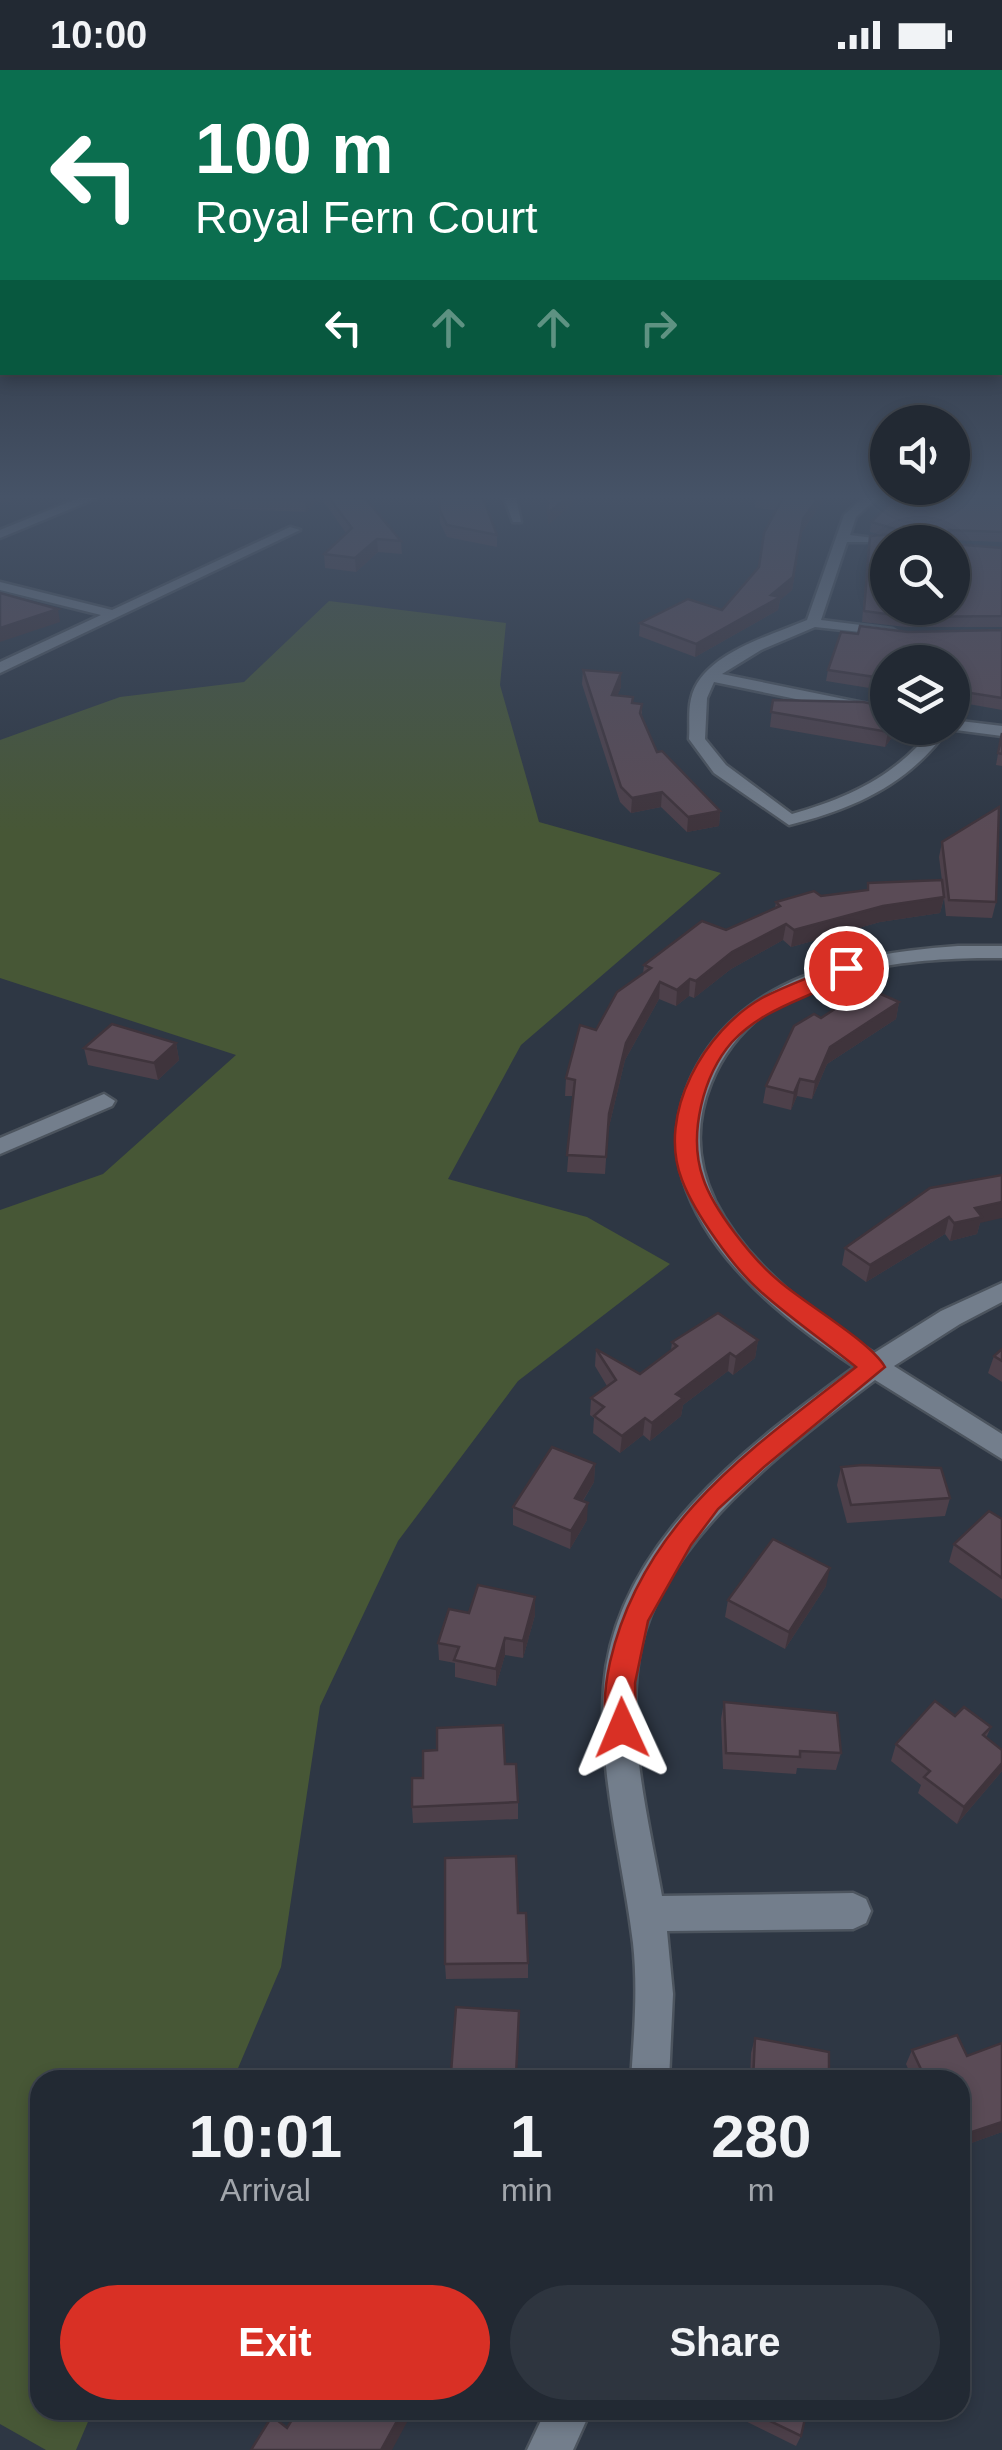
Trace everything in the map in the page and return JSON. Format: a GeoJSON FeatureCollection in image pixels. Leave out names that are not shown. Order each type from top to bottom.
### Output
{"type":"FeatureCollection","features":[{"type":"Feature","properties":{"kind":"street"},"geometry":{"type":"LineString","coordinates":[[92,609],[112,614]]}},
{"type":"Feature","properties":{"kind":"street"},"geometry":{"type":"LineString","coordinates":[[0,668],[123,609]]}},
{"type":"Feature","properties":{"kind":"street"},"geometry":{"type":"LineString","coordinates":[[812,623],[817,609]]}},
{"type":"Feature","properties":{"kind":"street"},"geometry":{"type":"LineString","coordinates":[[906,635],[812,623],[756,647],[710,676],[699,698],[697,740],[720,769],[789,820],[838,805],[896,777],[930,745]]}},
{"type":"Feature","properties":{"kind":"street"},"geometry":{"type":"LineString","coordinates":[[710,676],[870,708]]}},
{"type":"Feature","properties":{"kind":"street"},"geometry":{"type":"LineString","coordinates":[[970,727],[1002,731]]}},
{"type":"Feature","properties":{"kind":"street"},"geometry":{"type":"LineString","coordinates":[[1002,952],[902,956],[822,976],[741,1022],[704,1064],[696,1083],[686,1141],[692,1179],[707,1210],[767,1284],[873,1367],[1002,1448]]}},
{"type":"Feature","properties":{"kind":"street"},"geometry":{"type":"LineString","coordinates":[[0,1146],[104,1101]]}},
{"type":"Feature","properties":{"kind":"street"},"geometry":{"type":"LineString","coordinates":[[650,2070],[651,1947],[624,1792],[620,1683],[634,1619],[681,1537],[709,1502],[873,1367],[929,1328],[1002,1292]]}},
{"type":"Feature","properties":{"kind":"street"},"geometry":{"type":"LineString","coordinates":[[645,1914],[852,1911]]}},
{"type":"Feature","properties":{"kind":"street"},"geometry":{"type":"LineString","coordinates":[[550,2450],[564,2420]]}},
{"type":"Feature","properties":{"kind":"green space"},"geometry":{"type":"Polygon","coordinates":[[[321,609],[394,609],[506,623],[500,685],[539,822],[721,873],[521,1045],[448,1179],[587,1217],[670,1264],[518,1381],[398,1541],[320,1706],[281,1967],[237,2070],[30,2070],[30,2420],[89,2420],[76,2450],[46,2450],[0,2424],[0,1210],[103,1174],[236,1055],[0,978],[0,740],[120,697],[244,682],[321,609]]]}},
{"type":"Feature","properties":{"kind":"building"},"geometry":{"type":"Polygon","coordinates":[[[0,609],[58,609],[0,628],[0,609]]]}},
{"type":"Feature","properties":{"kind":"building"},"geometry":{"type":"Polygon","coordinates":[[[668,609],[758,609],[696,644],[640,623],[668,609]]]}},
{"type":"Feature","properties":{"kind":"building"},"geometry":{"type":"Polygon","coordinates":[[[970,609],[1002,609],[1002,616],[970,616],[970,609]]]}},
{"type":"Feature","properties":{"kind":"building"},"geometry":{"type":"Polygon","coordinates":[[[860,626],[908,632],[1002,630],[1002,698],[970,693],[970,645],[870,645],[870,676],[828,670],[841,632],[858,634],[860,626]]]}},
{"type":"Feature","properties":{"kind":"building"},"geometry":{"type":"Polygon","coordinates":[[[583,670],[621,673],[612,695],[633,697],[632,703],[642,704],[640,713],[657,752],[662,751],[720,811],[688,817],[662,792],[632,798],[621,787],[583,670]]]}},
{"type":"Feature","properties":{"kind":"building"},"geometry":{"type":"Polygon","coordinates":[[[773,700],[863,702],[870,703],[870,729],[771,712],[773,700]]]}},
{"type":"Feature","properties":{"kind":"building"},"geometry":{"type":"Polygon","coordinates":[[[999,807],[996,902],[949,900],[942,842],[999,807]]]}},
{"type":"Feature","properties":{"kind":"building"},"geometry":{"type":"Polygon","coordinates":[[[942,880],[944,897],[883,906],[794,930],[786,924],[732,952],[696,981],[690,979],[677,990],[660,982],[626,1043],[609,1114],[606,1157],[567,1155],[575,1080],[566,1078],[580,1025],[596,1030],[617,992],[651,968],[644,965],[702,921],[726,930],[780,906],[776,902],[814,891],[821,896],[868,890],[868,883],[942,880]]]}},
{"type":"Feature","properties":{"kind":"building"},"geometry":{"type":"Polygon","coordinates":[[[867,988],[899,1002],[830,1047],[815,1082],[800,1079],[794,1093],[766,1086],[794,1026],[814,1014],[821,1018],[867,988]]]}},
{"type":"Feature","properties":{"kind":"building"},"geometry":{"type":"Polygon","coordinates":[[[112,1024],[176,1043],[154,1063],[84,1048],[112,1024]]]}},
{"type":"Feature","properties":{"kind":"building"},"geometry":{"type":"Polygon","coordinates":[[[1002,1175],[1002,1202],[975,1208],[982,1217],[954,1223],[949,1217],[870,1265],[845,1248],[930,1188],[1002,1175]]]}},
{"type":"Feature","properties":{"kind":"building"},"geometry":{"type":"Polygon","coordinates":[[[718,1313],[758,1340],[736,1357],[730,1353],[676,1394],[683,1398],[652,1423],[645,1418],[622,1436],[594,1416],[604,1407],[591,1398],[616,1380],[596,1349],[640,1374],[677,1346],[672,1342],[718,1313]]]}},
{"type":"Feature","properties":{"kind":"building"},"geometry":{"type":"Polygon","coordinates":[[[552,1447],[595,1464],[575,1498],[588,1503],[571,1531],[513,1507],[552,1447]]]}},
{"type":"Feature","properties":{"kind":"building"},"geometry":{"type":"Polygon","coordinates":[[[841,1467],[941,1468],[950,1498],[851,1505],[841,1467]]]}},
{"type":"Feature","properties":{"kind":"building"},"geometry":{"type":"Polygon","coordinates":[[[989,1511],[1002,1519],[1002,1578],[954,1544],[989,1511]]]}},
{"type":"Feature","properties":{"kind":"building"},"geometry":{"type":"Polygon","coordinates":[[[773,1539],[830,1568],[789,1632],[728,1600],[773,1539]]]}},
{"type":"Feature","properties":{"kind":"building"},"geometry":{"type":"Polygon","coordinates":[[[478,1585],[535,1597],[523,1641],[505,1638],[496,1669],[454,1660],[459,1647],[438,1643],[449,1609],[469,1613],[478,1585]]]}},
{"type":"Feature","properties":{"kind":"building"},"geometry":{"type":"Polygon","coordinates":[[[935,1701],[955,1716],[964,1707],[991,1727],[983,1735],[1002,1750],[1002,1763],[964,1807],[924,1777],[930,1771],[896,1744],[935,1701]]]}},
{"type":"Feature","properties":{"kind":"building"},"geometry":{"type":"Polygon","coordinates":[[[724,1702],[837,1713],[841,1753],[800,1751],[800,1757],[726,1753],[724,1702]]]}},
{"type":"Feature","properties":{"kind":"building"},"geometry":{"type":"Polygon","coordinates":[[[503,1725],[505,1764],[516,1764],[518,1802],[412,1807],[412,1778],[423,1778],[423,1751],[437,1750],[437,1728],[503,1725]]]}},
{"type":"Feature","properties":{"kind":"building"},"geometry":{"type":"Polygon","coordinates":[[[516,1856],[518,1913],[526,1913],[528,1963],[445,1964],[445,1858],[516,1856]]]}},
{"type":"Feature","properties":{"kind":"building"},"geometry":{"type":"Polygon","coordinates":[[[456,2007],[519,2011],[516,2070],[451,2070],[456,2007]]]}},
{"type":"Feature","properties":{"kind":"building"},"geometry":{"type":"Polygon","coordinates":[[[957,2035],[967,2056],[1002,2043],[1002,2122],[970,2133],[970,2070],[921,2070],[912,2050],[957,2035]]]}},
{"type":"Feature","properties":{"kind":"building"},"geometry":{"type":"Polygon","coordinates":[[[755,2038],[829,2052],[829,2070],[753,2070],[755,2038]]]}},
{"type":"Feature","properties":{"kind":"building"},"geometry":{"type":"Polygon","coordinates":[[[270,2420],[277,2420],[287,2428],[292,2420],[398,2420],[381,2450],[251,2450],[270,2420]]]}},
{"type":"Feature","properties":{"kind":"building"},"geometry":{"type":"Polygon","coordinates":[[[768,2420],[805,2420],[801,2436],[768,2420]]]}},
{"type":"Feature","properties":{"kind":"route"},"geometry":{"type":"LineString","coordinates":[[622,1728],[620,1683],[634,1619],[681,1537],[709,1502],[754,1460],[873,1367],[767,1284],[735,1248],[707,1210],[692,1179],[686,1141],[696,1083],[704,1064],[724,1039],[741,1022],[792,988],[846,968]]}}]}
